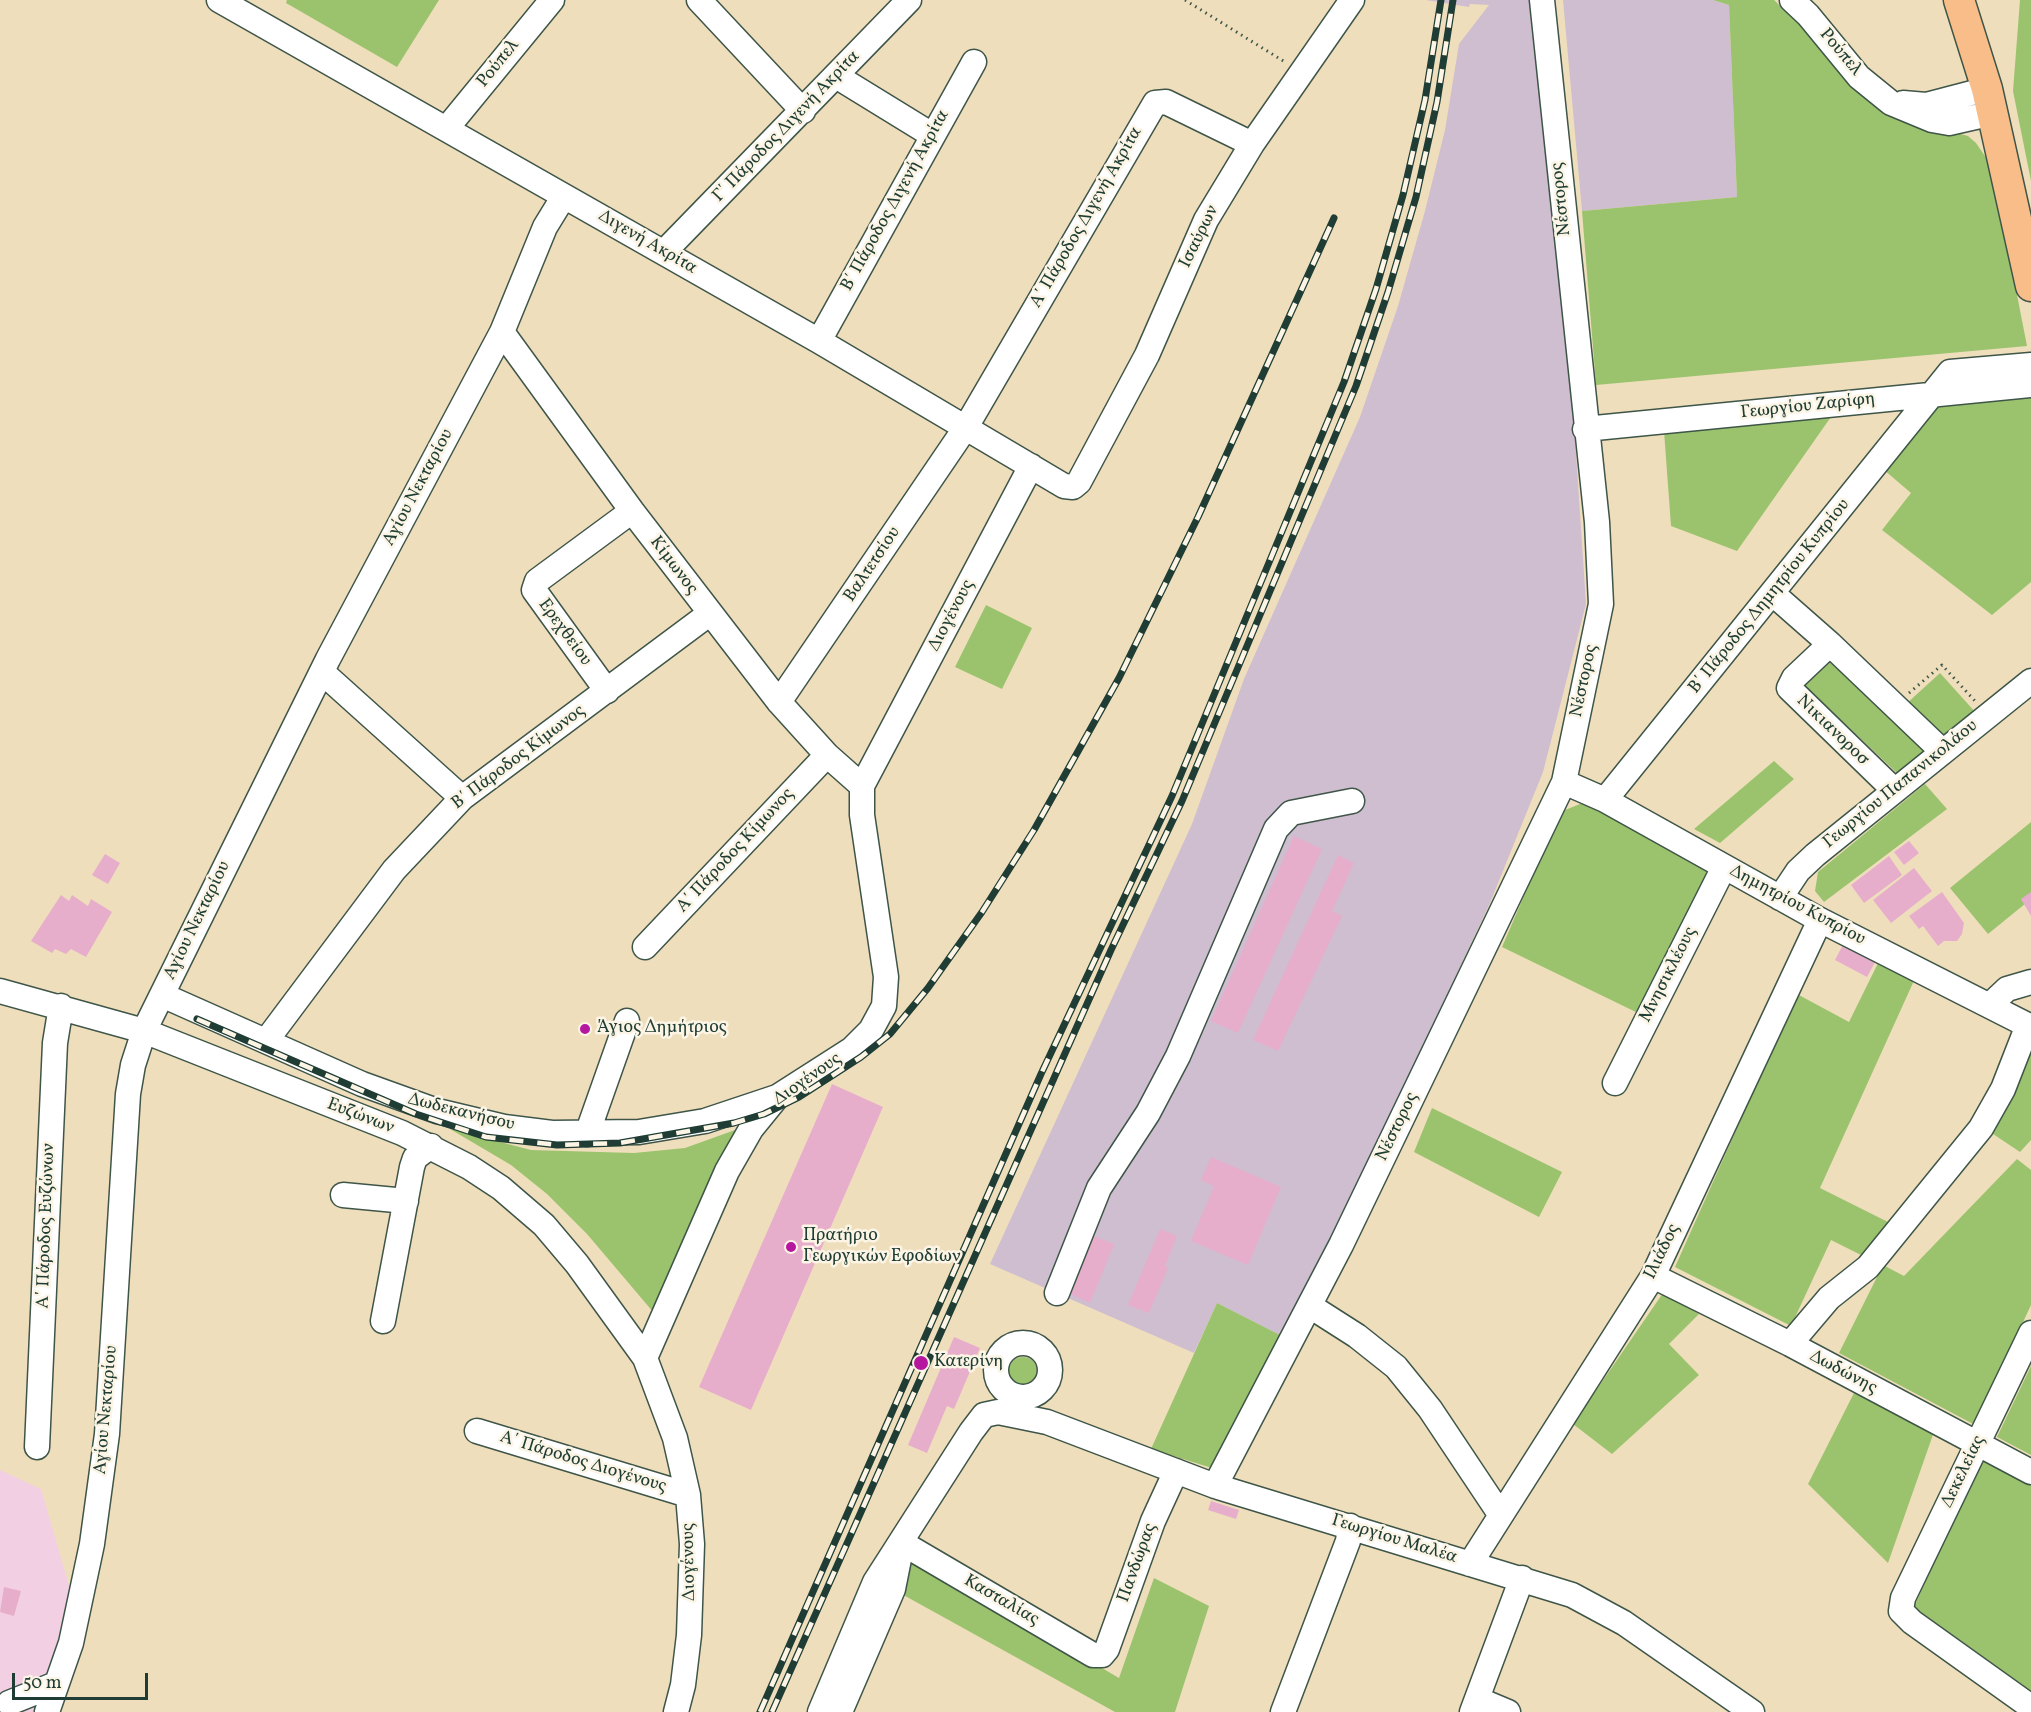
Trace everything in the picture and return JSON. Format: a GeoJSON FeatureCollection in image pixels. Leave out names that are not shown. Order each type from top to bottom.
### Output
{"type":"FeatureCollection","features":[{"type":"Feature","properties":{"kind":"main road"},"geometry":{"type":"LineString","coordinates":[[1959,0],[1990,101],[2031,286]]}},
{"type":"Feature","properties":{"kind":"street","name":"Ρούπελ"},"geometry":{"type":"LineString","coordinates":[[447,128],[552,0]]}},
{"type":"Feature","properties":{"kind":"street"},"geometry":{"type":"LineString","coordinates":[[699,0],[803,111]]}},
{"type":"Feature","properties":{"kind":"street","name":"Γ΄ Πάροδος Διγενή Ακρίτα"},"geometry":{"type":"LineString","coordinates":[[664,252],[909,0]]}},
{"type":"Feature","properties":{"kind":"street","name":"Ισαύρων"},"geometry":{"type":"LineString","coordinates":[[1073,487],[1079,482],[1146,355],[1206,220],[1252,144],[1352,0]]}},
{"type":"Feature","properties":{"kind":"street","name":"Νέστορος"},"geometry":{"type":"LineString","coordinates":[[1215,1485],[1310,1306],[1564,782],[1601,604],[1597,522],[1585,429],[1542,0]]}},
{"type":"Feature","properties":{"kind":"street","name":"Ρούπελ"},"geometry":{"type":"LineString","coordinates":[[1792,0],[1808,15],[1859,77],[1891,103],[1932,120],[1949,123],[1990,101]]}},
{"type":"Feature","properties":{"kind":"street","name":"Διγενή Ακρίτα"},"geometry":{"type":"LineString","coordinates":[[233,3],[564,196],[819,341],[1064,486],[1073,487]]}},
{"type":"Feature","properties":{"kind":"street","name":"Β΄ Πάροδος Διγενή Ακρίτα"},"geometry":{"type":"LineString","coordinates":[[819,341],[974,62]]}},
{"type":"Feature","properties":{"kind":"street"},"geometry":{"type":"LineString","coordinates":[[836,76],[932,135]]}},
{"type":"Feature","properties":{"kind":"street","name":"Α΄ Πάροδος Διγενή Ακρίτα"},"geometry":{"type":"LineString","coordinates":[[966,427],[1155,103],[1166,102],[1252,144]]}},
{"type":"Feature","properties":{"kind":"street","name":"Αγίου Νεκταρίου"},"geometry":{"type":"LineString","coordinates":[[47,1712],[71,1643],[92,1545],[107,1434],[128,1094],[133,1065],[144,1031],[322,672],[501,332],[545,227],[564,196]]}},
{"type":"Feature","properties":{"kind":"street","name":"Κίμωνος"},"geometry":{"type":"LineString","coordinates":[[501,332],[709,614],[779,702],[827,755],[862,786]]}},
{"type":"Feature","properties":{"kind":"street","name":"Β΄ Πάροδος Δημητρίου Κυπρίου"},"geometry":{"type":"LineString","coordinates":[[1605,800],[1950,372],[2031,365]]}},
{"type":"Feature","properties":{"kind":"street","name":"Γεωργίου Ζαρίφη"},"geometry":{"type":"LineString","coordinates":[[1585,429],[2031,385]]}},
{"type":"Feature","properties":{"kind":"street","name":"Βαλτετσίου"},"geometry":{"type":"LineString","coordinates":[[779,702],[966,427]]}},
{"type":"Feature","properties":{"kind":"street","name":"Διογένους"},"geometry":{"type":"LineString","coordinates":[[676,1712],[683,1685],[691,1600],[692,1544],[688,1495],[675,1437],[645,1358],[727,1172],[751,1129],[777,1097],[852,1050],[871,1030],[884,1006],[886,977],[862,815],[862,786],[1031,465]]}},
{"type":"Feature","properties":{"kind":"street","name":"Ερεχθείου"},"geometry":{"type":"LineString","coordinates":[[607,691],[534,590],[537,580],[632,511]]}},
{"type":"Feature","properties":{"kind":"street"},"geometry":{"type":"LineString","coordinates":[[1772,593],[1896,705],[1942,752]]}},
{"type":"Feature","properties":{"kind":"street","name":"Β΄ Πάροδος Κίμωνος"},"geometry":{"type":"LineString","coordinates":[[266,1041],[394,870],[462,798],[709,614]]}},
{"type":"Feature","properties":{"kind":"street","name":"Νικιανοροσ"},"geometry":{"type":"LineString","coordinates":[[1830,644],[1794,678],[1790,688],[1894,790]]}},
{"type":"Feature","properties":{"kind":"street"},"geometry":{"type":"LineString","coordinates":[[322,672],[462,798]]}},
{"type":"Feature","properties":{"kind":"street","name":"Γεωργίου Παπανικολάου"},"geometry":{"type":"LineString","coordinates":[[1780,898],[1798,872],[1815,855],[2031,681]]}},
{"type":"Feature","properties":{"kind":"street","name":"Α΄ Πάροδος Κίμωνος"},"geometry":{"type":"LineString","coordinates":[[645,947],[827,755]]}},
{"type":"Feature","properties":{"kind":"street","name":"Δημητρίου Κυπρίου"},"geometry":{"type":"LineString","coordinates":[[1564,782],[1605,800],[1820,920],[2029,1026]]}},
{"type":"Feature","properties":{"kind":"street"},"geometry":{"type":"LineString","coordinates":[[1057,1293],[1099,1188],[1148,1113],[1178,1056],[1276,829],[1291,813],[1352,801]]}},
{"type":"Feature","properties":{"kind":"street","name":"Μνησικλέους"},"geometry":{"type":"LineString","coordinates":[[1615,1083],[1724,867]]}},
{"type":"Feature","properties":{"kind":"street","name":"Ιλιάδος"},"geometry":{"type":"LineString","coordinates":[[1470,1564],[1653,1276],[1820,920]]}},
{"type":"Feature","properties":{"kind":"street"},"geometry":{"type":"LineString","coordinates":[[1990,1005],[2007,989],[2031,982]]}},
{"type":"Feature","properties":{"kind":"street","name":"Ευζώνων"},"geometry":{"type":"LineString","coordinates":[[0,991],[61,1006],[144,1031],[431,1146],[501,1188],[544,1225],[584,1273],[645,1358]]}},
{"type":"Feature","properties":{"kind":"street","name":"Δωδεκανήσου"},"geometry":{"type":"LineString","coordinates":[[162,995],[362,1084],[436,1111],[504,1126],[587,1134],[639,1132],[705,1121],[777,1097]]}},
{"type":"Feature","properties":{"kind":"street","name":"Α΄ Πάροδος Ευζώνων"},"geometry":{"type":"LineString","coordinates":[[37,1447],[55,1043],[61,1006]]}},
{"type":"Feature","properties":{"kind":"street"},"geometry":{"type":"LineString","coordinates":[[587,1134],[627,1021]]}},
{"type":"Feature","properties":{"kind":"street"},"geometry":{"type":"LineString","coordinates":[[1790,1344],[1828,1298],[1868,1267],[1981,1128],[2003,1089],[2029,1026]]}},
{"type":"Feature","properties":{"kind":"street"},"geometry":{"type":"LineString","coordinates":[[383,1321],[415,1158],[431,1146]]}},
{"type":"Feature","properties":{"kind":"street"},"geometry":{"type":"LineString","coordinates":[[343,1195],[406,1201]]}},
{"type":"Feature","properties":{"kind":"street","name":"Δωδώνης"},"geometry":{"type":"LineString","coordinates":[[1653,1276],[1790,1344],[2031,1472]]}},
{"type":"Feature","properties":{"kind":"street"},"geometry":{"type":"LineString","coordinates":[[1310,1306],[1357,1336],[1396,1367],[1430,1409],[1500,1514]]}},
{"type":"Feature","properties":{"kind":"street","name":"Δεκελείας"},"geometry":{"type":"LineString","coordinates":[[2031,1333],[1903,1598],[1901,1611],[1912,1622],[2031,1707]]}},
{"type":"Feature","properties":{"kind":"street"},"geometry":{"type":"LineString","coordinates":[[820,1712],[876,1582],[965,1441],[984,1415],[998,1412],[1013,1413],[1039,1392],[1049,1380],[1049,1361],[1044,1352],[1026,1343],[1008,1347],[998,1359],[997,1377],[1013,1413]]}},
{"type":"Feature","properties":{"kind":"street"},"geometry":{"type":"LineString","coordinates":[[1004,1390],[1012,1395],[1026,1397],[1039,1392]]}},
{"type":"Feature","properties":{"kind":"street"},"geometry":{"type":"LineString","coordinates":[[1039,1392],[1047,1422]]}},
{"type":"Feature","properties":{"kind":"street","name":"Γεωργίου Μαλέα"},"geometry":{"type":"LineString","coordinates":[[1013,1413],[1047,1422],[1215,1485],[1522,1578],[1601,1609],[1752,1712]]}},
{"type":"Feature","properties":{"kind":"street","name":"Α΄ Πάροδος Διογένους"},"geometry":{"type":"LineString","coordinates":[[477,1431],[688,1495]]}},
{"type":"Feature","properties":{"kind":"street","name":"Πανδώρας"},"geometry":{"type":"LineString","coordinates":[[1102,1654],[1107,1649],[1153,1521],[1176,1471]]}},
{"type":"Feature","properties":{"kind":"street"},"geometry":{"type":"LineString","coordinates":[[1283,1712],[1348,1541],[1350,1526]]}},
{"type":"Feature","properties":{"kind":"street"},"geometry":{"type":"LineString","coordinates":[[840,1712],[892,1589],[902,1543]]}},
{"type":"Feature","properties":{"kind":"street","name":"Κασταλίας"},"geometry":{"type":"LineString","coordinates":[[902,1543],[1093,1655],[1102,1654]]}},
{"type":"Feature","properties":{"kind":"street"},"geometry":{"type":"LineString","coordinates":[[1508,1712],[1475,1706],[1522,1578]]}},
{"type":"Feature","properties":{"kind":"street"},"geometry":{"type":"LineString","coordinates":[[8,1703],[56,1684]]}},
{"type":"Feature","properties":{"kind":"path"},"geometry":{"type":"LineString","coordinates":[[1185,0],[1302,72]]}},
{"type":"Feature","properties":{"kind":"path"},"geometry":{"type":"LineString","coordinates":[[1896,705],[1942,665],[1988,715]]}},
{"type":"Feature","properties":{"kind":"shaded area"},"geometry":{"type":"Polygon","coordinates":[[[1426,0],[1533,0],[1575,438],[1586,604],[1543,772],[1490,903],[1286,1338],[1217,1303],[1194,1353],[990,1264],[1192,824],[1244,679],[1360,417],[1398,306],[1425,211],[1445,130],[1459,44],[1489,5],[1470,4],[1469,7],[1426,0]]]}},
{"type":"Feature","properties":{"kind":"shaded area"},"geometry":{"type":"Polygon","coordinates":[[[1563,0],[1713,0],[1729,5],[1737,197],[1582,211],[1563,0]]]}},
{"type":"Feature","properties":{"kind":"shaded area"},"geometry":{"type":"Polygon","coordinates":[[[0,1470],[41,1489],[74,1603],[39,1712],[0,1712],[0,1470]]]}},
{"type":"Feature","properties":{"kind":"green space"},"geometry":{"type":"Polygon","coordinates":[[[287,0],[439,0],[397,67],[286,3],[287,0]]]}},
{"type":"Feature","properties":{"kind":"green space"},"geometry":{"type":"Polygon","coordinates":[[[1713,0],[1774,0],[1805,30],[1854,88],[1875,106],[1890,115],[1968,136],[1976,143],[1987,159],[1996,187],[2027,346],[1596,385],[1582,211],[1737,197],[1729,5],[1713,0]]]}},
{"type":"Feature","properties":{"kind":"green space"},"geometry":{"type":"Polygon","coordinates":[[[2020,0],[2031,0],[2031,181],[2013,91],[2020,0]]]}},
{"type":"Feature","properties":{"kind":"green space"},"geometry":{"type":"Polygon","coordinates":[[[2031,396],[2031,582],[1992,615],[1882,530],[1911,493],[1883,469],[1933,405],[2031,396]]]}},
{"type":"Feature","properties":{"kind":"green space"},"geometry":{"type":"Polygon","coordinates":[[[1833,414],[1737,551],[1671,526],[1664,431],[1833,414]]]}},
{"type":"Feature","properties":{"kind":"green space"},"geometry":{"type":"Polygon","coordinates":[[[986,605],[1032,628],[1002,689],[955,667],[986,605]]]}},
{"type":"Feature","properties":{"kind":"green space"},"geometry":{"type":"Polygon","coordinates":[[[1831,657],[1927,750],[1897,773],[1803,684],[1831,657]]]}},
{"type":"Feature","properties":{"kind":"green space"},"geometry":{"type":"Polygon","coordinates":[[[1940,673],[1977,714],[1942,743],[1905,705],[1940,673]]]}},
{"type":"Feature","properties":{"kind":"green space"},"geometry":{"type":"Polygon","coordinates":[[[1774,761],[1794,779],[1720,843],[1694,829],[1774,761]]]}},
{"type":"Feature","properties":{"kind":"green space"},"geometry":{"type":"Polygon","coordinates":[[[1925,784],[1947,809],[1824,902],[1815,891],[1818,872],[1925,784]]]}},
{"type":"Feature","properties":{"kind":"green space"},"geometry":{"type":"Polygon","coordinates":[[[1590,800],[1719,869],[1642,1015],[1502,947],[1560,812],[1590,800]]]}},
{"type":"Feature","properties":{"kind":"green space"},"geometry":{"type":"Polygon","coordinates":[[[2031,822],[2031,899],[1988,934],[1950,888],[2031,822]]]}},
{"type":"Feature","properties":{"kind":"green space"},"geometry":{"type":"Polygon","coordinates":[[[1882,955],[1917,974],[1820,1188],[1888,1222],[1869,1259],[1831,1240],[1791,1326],[1675,1267],[1797,994],[1849,1022],[1882,955]]]}},
{"type":"Feature","properties":{"kind":"green space"},"geometry":{"type":"Polygon","coordinates":[[[2031,1038],[2031,1140],[2020,1152],[1987,1130],[2031,1038]]]}},
{"type":"Feature","properties":{"kind":"green space"},"geometry":{"type":"Polygon","coordinates":[[[1432,1108],[1562,1172],[1539,1217],[1414,1152],[1432,1108]]]}},
{"type":"Feature","properties":{"kind":"green space"},"geometry":{"type":"Polygon","coordinates":[[[746,1126],[722,1154],[654,1313],[587,1234],[547,1194],[511,1165],[450,1129],[531,1150],[634,1153],[685,1148],[746,1126]]]}},
{"type":"Feature","properties":{"kind":"green space"},"geometry":{"type":"Polygon","coordinates":[[[2017,1159],[2031,1170],[2031,1305],[1975,1425],[1839,1353],[1883,1265],[1904,1276],[2017,1159]]]}},
{"type":"Feature","properties":{"kind":"green space"},"geometry":{"type":"Polygon","coordinates":[[[1663,1293],[1699,1314],[1669,1344],[1699,1375],[1612,1454],[1573,1424],[1663,1293]]]}},
{"type":"Feature","properties":{"kind":"green space"},"geometry":{"type":"Polygon","coordinates":[[[1217,1303],[1286,1338],[1215,1469],[1151,1449],[1217,1303]]]}},
{"type":"Feature","properties":{"kind":"green space"},"geometry":{"type":"Polygon","coordinates":[[[1023,1357],[1033,1361],[1037,1371],[1033,1381],[1023,1385],[1013,1381],[1009,1371],[1013,1361],[1023,1357]]]}},
{"type":"Feature","properties":{"kind":"green space"},"geometry":{"type":"Polygon","coordinates":[[[2031,1366],[2031,1455],[1997,1437],[2031,1366]]]}},
{"type":"Feature","properties":{"kind":"green space"},"geometry":{"type":"Polygon","coordinates":[[[1857,1387],[1935,1429],[1888,1563],[1808,1484],[1857,1387]]]}},
{"type":"Feature","properties":{"kind":"green space"},"geometry":{"type":"Polygon","coordinates":[[[1983,1454],[2031,1480],[2031,1691],[1914,1607],[1983,1454]]]}},
{"type":"Feature","properties":{"kind":"green space"},"geometry":{"type":"Polygon","coordinates":[[[914,1558],[1119,1678],[1154,1578],[1209,1606],[1175,1712],[1115,1712],[898,1592],[914,1558]]]}},
{"type":"Feature","properties":{"kind":"building"},"geometry":{"type":"Polygon","coordinates":[[[1294,836],[1322,849],[1238,1033],[1211,1021],[1294,836]]]}},
{"type":"Feature","properties":{"kind":"building"},"geometry":{"type":"Polygon","coordinates":[[[1909,841],[1919,853],[1904,865],[1894,852],[1909,841]]]}},
{"type":"Feature","properties":{"kind":"building"},"geometry":{"type":"Polygon","coordinates":[[[105,854],[120,863],[108,884],[92,875],[105,854]]]}},
{"type":"Feature","properties":{"kind":"building"},"geometry":{"type":"Polygon","coordinates":[[[1338,855],[1354,863],[1332,911],[1342,916],[1278,1051],[1253,1040],[1338,855]]]}},
{"type":"Feature","properties":{"kind":"building"},"geometry":{"type":"Polygon","coordinates":[[[1889,856],[1902,875],[1864,903],[1851,885],[1889,856]]]}},
{"type":"Feature","properties":{"kind":"building"},"geometry":{"type":"Polygon","coordinates":[[[1914,868],[1932,891],[1891,923],[1873,900],[1914,868]]]}},
{"type":"Feature","properties":{"kind":"building"},"geometry":{"type":"Polygon","coordinates":[[[1942,892],[1964,923],[1962,934],[1957,941],[1944,941],[1938,946],[1923,926],[1919,929],[1909,916],[1942,892]]]}},
{"type":"Feature","properties":{"kind":"building"},"geometry":{"type":"Polygon","coordinates":[[[2031,892],[2031,916],[2021,899],[2031,892]]]}},
{"type":"Feature","properties":{"kind":"building"},"geometry":{"type":"Polygon","coordinates":[[[61,895],[69,901],[72,895],[88,906],[91,899],[112,912],[86,957],[71,949],[66,954],[55,949],[52,953],[31,941],[61,895]]]}},
{"type":"Feature","properties":{"kind":"building"},"geometry":{"type":"Polygon","coordinates":[[[1847,937],[1879,955],[1867,977],[1835,960],[1847,937]]]}},
{"type":"Feature","properties":{"kind":"building","name":"Πρατήριο Γεωργικών Εφοδίων"},"geometry":{"type":"Polygon","coordinates":[[[832,1084],[883,1107],[751,1410],[699,1387],[832,1084]]]}},
{"type":"Feature","properties":{"kind":"building"},"geometry":{"type":"Polygon","coordinates":[[[1211,1157],[1281,1187],[1248,1265],[1191,1241],[1214,1186],[1201,1180],[1211,1157]]]}},
{"type":"Feature","properties":{"kind":"building"},"geometry":{"type":"Polygon","coordinates":[[[1160,1229],[1177,1236],[1165,1266],[1168,1268],[1149,1313],[1128,1305],[1160,1229]]]}},
{"type":"Feature","properties":{"kind":"building"},"geometry":{"type":"Polygon","coordinates":[[[1091,1235],[1114,1244],[1090,1303],[1068,1293],[1091,1235]]]}},
{"type":"Feature","properties":{"kind":"building"},"geometry":{"type":"Polygon","coordinates":[[[954,1337],[980,1348],[954,1409],[947,1406],[927,1453],[908,1445],[954,1337]]]}},
{"type":"Feature","properties":{"kind":"building"},"geometry":{"type":"Polygon","coordinates":[[[1211,1501],[1239,1510],[1236,1519],[1208,1510],[1211,1501]]]}},
{"type":"Feature","properties":{"kind":"building"},"geometry":{"type":"Polygon","coordinates":[[[4,1587],[21,1591],[14,1616],[0,1612],[4,1587]]]}},
{"type":"Feature","properties":{"kind":"railway"},"geometry":{"type":"LineString","coordinates":[[760,1712],[1041,1074],[1172,796],[1344,382],[1376,289],[1403,195],[1425,100],[1441,0]]}},
{"type":"Feature","properties":{"kind":"railway"},"geometry":{"type":"LineString","coordinates":[[772,1712],[1111,950],[1182,801],[1356,386],[1388,292],[1416,197],[1437,102],[1453,0]]}},
{"type":"Feature","properties":{"kind":"railway"},"geometry":{"type":"LineString","coordinates":[[197,1019],[416,1114],[486,1137],[557,1145],[620,1143],[734,1123],[764,1114],[799,1097],[861,1057],[890,1034],[928,988],[982,912],[1034,830],[1119,678],[1198,517],[1334,218]]}},
{"type":"Feature","properties":{"kind":"place","name":"Άγιος Δημήτριος"},"geometry":{"type":"Point","coordinates":[585,1029]}},
{"type":"Feature","properties":{"kind":"place","name":"Πρατήριο Γεωργικών Εφοδίων"},"geometry":{"type":"Point","coordinates":[791,1247]}},
{"type":"Feature","properties":{"kind":"place","name":"Κατερίνη"},"geometry":{"type":"Point","coordinates":[921,1363]}}]}
